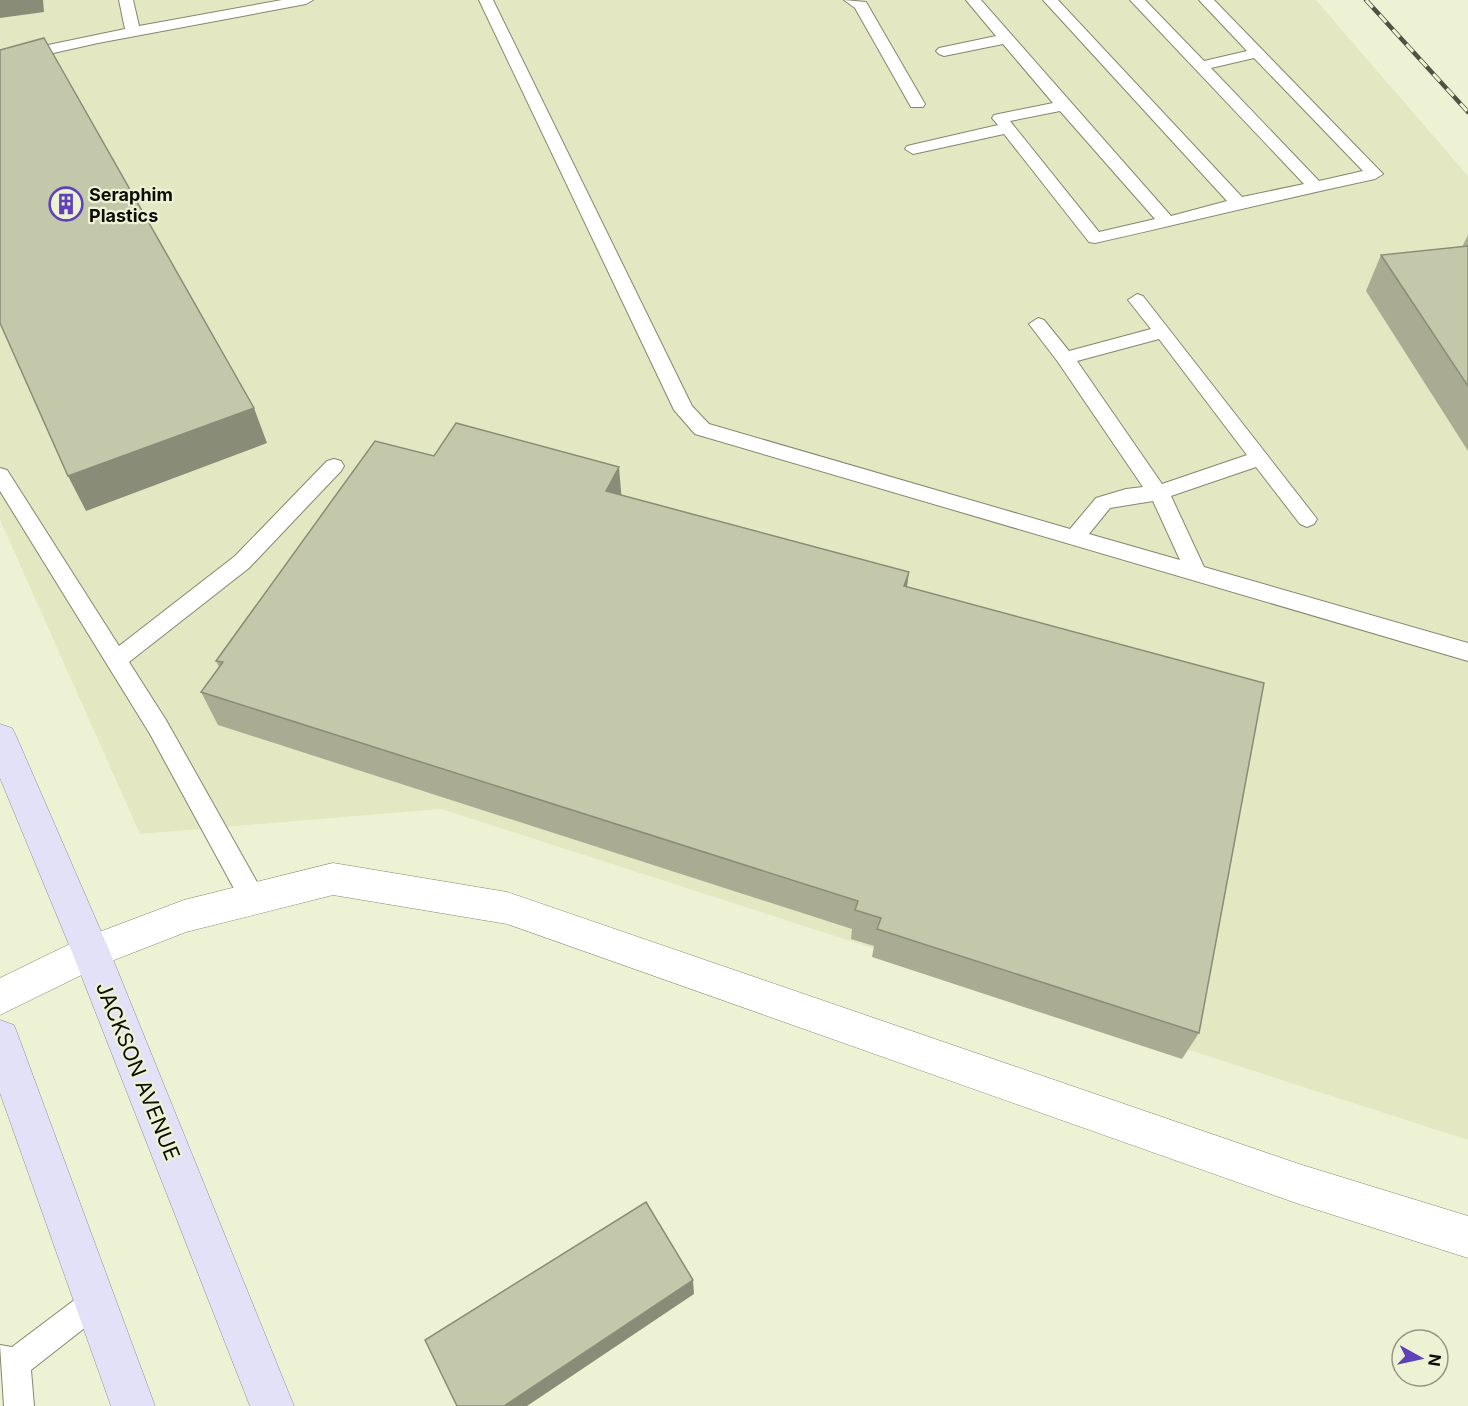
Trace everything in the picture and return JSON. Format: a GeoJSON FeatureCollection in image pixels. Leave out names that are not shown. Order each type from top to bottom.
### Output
{"type":"FeatureCollection","features":[{"type":"Feature","properties":{"kind":"main road","name":"JACKSON AVENUE"},"geometry":{"type":"LineString","coordinates":[[0,738],[91,952],[272,1406]]}},
{"type":"Feature","properties":{"kind":"main road"},"geometry":{"type":"LineString","coordinates":[[0,1038],[133,1406]]}},
{"type":"Feature","properties":{"kind":"street"},"geometry":{"type":"LineString","coordinates":[[0,997],[91,952],[184,916],[333,879],[507,908],[1299,1184],[1468,1237]]}},
{"type":"Feature","properties":{"kind":"lane"},"geometry":{"type":"LineString","coordinates":[[126,0],[133,32]]}},
{"type":"Feature","properties":{"kind":"lane"},"geometry":{"type":"LineString","coordinates":[[0,60],[37,50],[306,0]]}},
{"type":"Feature","properties":{"kind":"lane"},"geometry":{"type":"LineString","coordinates":[[486,0],[684,410],[702,429],[1468,652]]}},
{"type":"Feature","properties":{"kind":"lane"},"geometry":{"type":"LineString","coordinates":[[851,0],[861,5],[917,104]]}},
{"type":"Feature","properties":{"kind":"lane"},"geometry":{"type":"LineString","coordinates":[[973,0],[1167,222]]}},
{"type":"Feature","properties":{"kind":"lane"},"geometry":{"type":"LineString","coordinates":[[1050,0],[1238,203]]}},
{"type":"Feature","properties":{"kind":"lane"},"geometry":{"type":"LineString","coordinates":[[1137,0],[1315,186]]}},
{"type":"Feature","properties":{"kind":"lane"},"geometry":{"type":"LineString","coordinates":[[1065,105],[1000,118],[1095,238],[1238,203],[1375,174],[1206,0]]}},
{"type":"Feature","properties":{"kind":"lane"},"geometry":{"type":"LineString","coordinates":[[944,51],[1006,39]]}},
{"type":"Feature","properties":{"kind":"lane"},"geometry":{"type":"LineString","coordinates":[[1200,66],[1258,53]]}},
{"type":"Feature","properties":{"kind":"lane"},"geometry":{"type":"LineString","coordinates":[[913,149],[1008,128]]}},
{"type":"Feature","properties":{"kind":"lane"},"geometry":{"type":"LineString","coordinates":[[1137,300],[1307,519]]}},
{"type":"Feature","properties":{"kind":"lane"},"geometry":{"type":"LineString","coordinates":[[1038,324],[1065,358],[1158,493],[1170,512],[1196,573]]}},
{"type":"Feature","properties":{"kind":"lane"},"geometry":{"type":"LineString","coordinates":[[1065,358],[1163,332]]}},
{"type":"Feature","properties":{"kind":"lane"},"geometry":{"type":"LineString","coordinates":[[1075,537],[1104,503],[1126,496],[1158,493],[1260,458]]}},
{"type":"Feature","properties":{"kind":"lane"},"geometry":{"type":"LineString","coordinates":[[116,660],[242,562],[334,466]]}},
{"type":"Feature","properties":{"kind":"lane"},"geometry":{"type":"LineString","coordinates":[[0,475],[158,727],[253,899]]}},
{"type":"Feature","properties":{"kind":"lane"},"geometry":{"type":"LineString","coordinates":[[18,1406],[8,1361],[95,1302]]}},
{"type":"Feature","properties":{"kind":"shaded area"},"geometry":{"type":"Polygon","coordinates":[[[0,0],[1316,0],[1468,176],[1468,1140],[441,809],[140,834],[0,520],[0,0]]]}},
{"type":"Feature","properties":{"kind":"building","name":"Seraphim Plastics"},"geometry":{"type":"Polygon","coordinates":[[[44,38],[254,408],[68,476],[0,323],[0,50],[44,38]]]}},
{"type":"Feature","properties":{"kind":"building"},"geometry":{"type":"Polygon","coordinates":[[[1468,246],[1468,386],[1381,255],[1468,246]]]}},
{"type":"Feature","properties":{"kind":"building"},"geometry":{"type":"Polygon","coordinates":[[[456,423],[619,467],[606,491],[909,572],[904,586],[1264,683],[1199,1033],[877,929],[881,918],[855,910],[858,901],[201,692],[223,662],[216,661],[375,441],[434,456],[456,423]]]}},
{"type":"Feature","properties":{"kind":"building"},"geometry":{"type":"Polygon","coordinates":[[[646,1202],[693,1280],[504,1406],[457,1406],[425,1340],[646,1202]]]}},
{"type":"Feature","properties":{"kind":"railway"},"geometry":{"type":"LineString","coordinates":[[1366,0],[1468,112]]}},
{"type":"Feature","properties":{"kind":"place","name":"Seraphim Plastics"},"geometry":{"type":"Point","coordinates":[66,204]}}]}
